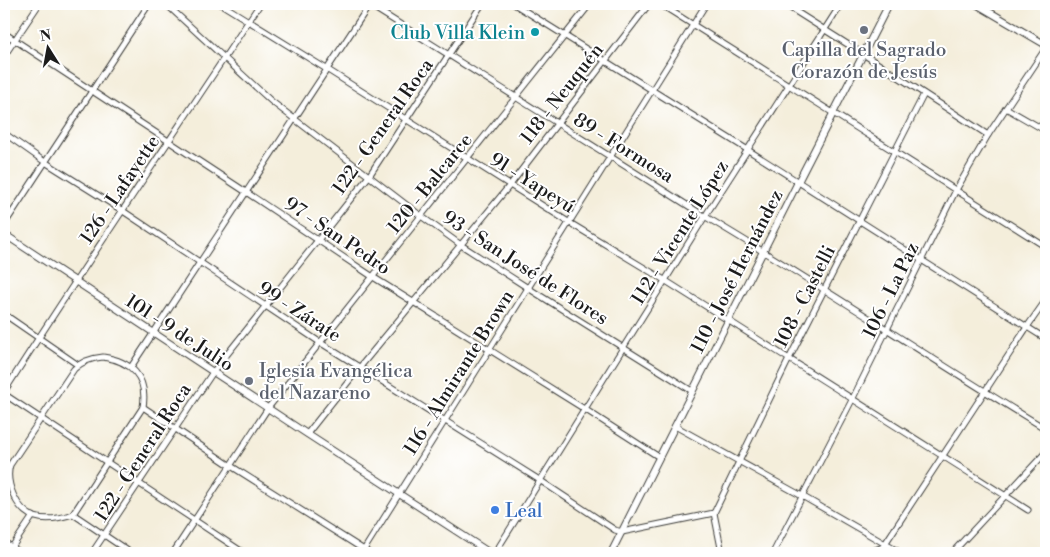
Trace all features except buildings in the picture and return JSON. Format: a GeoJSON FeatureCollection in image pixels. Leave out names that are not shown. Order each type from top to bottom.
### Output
{"type":"FeatureCollection","features":[{"type":"Feature","properties":{"kind":"street"},"geometry":{"type":"LineString","coordinates":[[4,56],[39,4]]}},
{"type":"Feature","properties":{"kind":"street"},"geometry":{"type":"LineString","coordinates":[[4,225],[149,4]]}},
{"type":"Feature","properties":{"kind":"street","name":"93 - San José de Flores"},"geometry":{"type":"LineString","coordinates":[[166,4],[264,95],[421,216],[461,245],[692,390]]}},
{"type":"Feature","properties":{"kind":"street","name":"91 - Yapeyú"},"geometry":{"type":"LineString","coordinates":[[221,4],[1028,510]]}},
{"type":"Feature","properties":{"kind":"street","name":"126 - Lafayette"},"geometry":{"type":"LineString","coordinates":[[4,393],[39,337],[260,4]]}},
{"type":"Feature","properties":{"kind":"street"},"geometry":{"type":"LineString","coordinates":[[130,367],[328,70],[369,4]]}},
{"type":"Feature","properties":{"kind":"street","name":"89 - Formosa"},"geometry":{"type":"LineString","coordinates":[[369,4],[1046,429]]}},
{"type":"Feature","properties":{"kind":"street","name":"122 - General Roca"},"geometry":{"type":"LineString","coordinates":[[92,553],[213,372],[369,176],[482,4]]}},
{"type":"Feature","properties":{"kind":"street"},"geometry":{"type":"LineString","coordinates":[[514,4],[1046,339]]}},
{"type":"Feature","properties":{"kind":"street","name":"120 - Balcarce"},"geometry":{"type":"LineString","coordinates":[[173,553],[268,408],[590,4]]}},
{"type":"Feature","properties":{"kind":"street","name":"118 - Neuquén"},"geometry":{"type":"LineString","coordinates":[[307,434],[510,184],[649,4]]}},
{"type":"Feature","properties":{"kind":"street"},"geometry":{"type":"LineString","coordinates":[[660,4],[1046,248]]}},
{"type":"Feature","properties":{"kind":"street","name":"116 - Almirante Brown"},"geometry":{"type":"LineString","coordinates":[[365,552],[445,420],[706,4]]}},
{"type":"Feature","properties":{"kind":"street"},"geometry":{"type":"LineString","coordinates":[[784,4],[988,136]]}},
{"type":"Feature","properties":{"kind":"street","name":"112 - Vicente López"},"geometry":{"type":"LineString","coordinates":[[495,553],[841,4]]}},
{"type":"Feature","properties":{"kind":"street","name":"110 - José Hernández"},"geometry":{"type":"LineString","coordinates":[[611,553],[889,4]]}},
{"type":"Feature","properties":{"kind":"street"},"geometry":{"type":"LineString","coordinates":[[976,4],[1046,46]]}},
{"type":"Feature","properties":{"kind":"street","name":"97 - San Pedro"},"geometry":{"type":"LineString","coordinates":[[4,33],[373,277],[659,457]]}},
{"type":"Feature","properties":{"kind":"street","name":"106 - La Paz"},"geometry":{"type":"LineString","coordinates":[[773,553],[852,400],[956,190],[1046,46]]}},
{"type":"Feature","properties":{"kind":"street","name":"108 - Castelli"},"geometry":{"type":"LineString","coordinates":[[714,513],[789,359],[924,94]]}},
{"type":"Feature","properties":{"kind":"street"},"geometry":{"type":"LineString","coordinates":[[1006,108],[1046,131]]}},
{"type":"Feature","properties":{"kind":"street","name":"99 - Zárate"},"geometry":{"type":"LineString","coordinates":[[4,133],[45,162],[123,211],[321,343],[541,481],[615,530],[622,532]]}},
{"type":"Feature","properties":{"kind":"street","name":"101 - 9 de Julio"},"geometry":{"type":"LineString","coordinates":[[4,234],[490,553]]}},
{"type":"Feature","properties":{"kind":"street"},"geometry":{"type":"LineString","coordinates":[[879,553],[1046,300]]}},
{"type":"Feature","properties":{"kind":"street"},"geometry":{"type":"LineString","coordinates":[[4,314],[78,365]]}},
{"type":"Feature","properties":{"kind":"street"},"geometry":{"type":"LineString","coordinates":[[103,357],[118,360],[130,367],[135,372],[142,386],[144,407],[77,510],[73,514],[54,518],[33,516],[14,498],[6,470],[78,365],[88,360],[103,357]]}},
{"type":"Feature","properties":{"kind":"street"},"geometry":{"type":"LineString","coordinates":[[4,393],[244,553]]}},
{"type":"Feature","properties":{"kind":"street"},"geometry":{"type":"LineString","coordinates":[[144,407],[231,466],[365,552]]}},
{"type":"Feature","properties":{"kind":"street"},"geometry":{"type":"LineString","coordinates":[[675,426],[802,496],[884,546],[901,553]]}},
{"type":"Feature","properties":{"kind":"street"},"geometry":{"type":"LineString","coordinates":[[952,553],[1046,452]]}},
{"type":"Feature","properties":{"kind":"street"},"geometry":{"type":"LineString","coordinates":[[622,532],[714,513],[722,553]]}},
{"type":"Feature","properties":{"kind":"street"},"geometry":{"type":"LineString","coordinates":[[73,514],[131,553]]}},
{"type":"Feature","properties":{"kind":"street"},"geometry":{"type":"LineString","coordinates":[[12,547],[33,516]]}},
{"type":"Feature","properties":{"kind":"street"},"geometry":{"type":"LineString","coordinates":[[4,542],[21,553]]}},
{"type":"Feature","properties":{"kind":"street"},"geometry":{"type":"LineString","coordinates":[[867,553],[884,546]]}},
{"type":"Feature","properties":{"kind":"place","name":"Capilla del Sagrado Corazón de Jesús"},"geometry":{"type":"Point","coordinates":[864,30]}},
{"type":"Feature","properties":{"kind":"place","name":"Club Villa Klein"},"geometry":{"type":"Point","coordinates":[535,32]}},
{"type":"Feature","properties":{"kind":"place","name":"Iglesia Evangélica del Nazareno"},"geometry":{"type":"Point","coordinates":[249,381]}},
{"type":"Feature","properties":{"kind":"place","name":"Leal"},"geometry":{"type":"Point","coordinates":[495,510]}}]}
